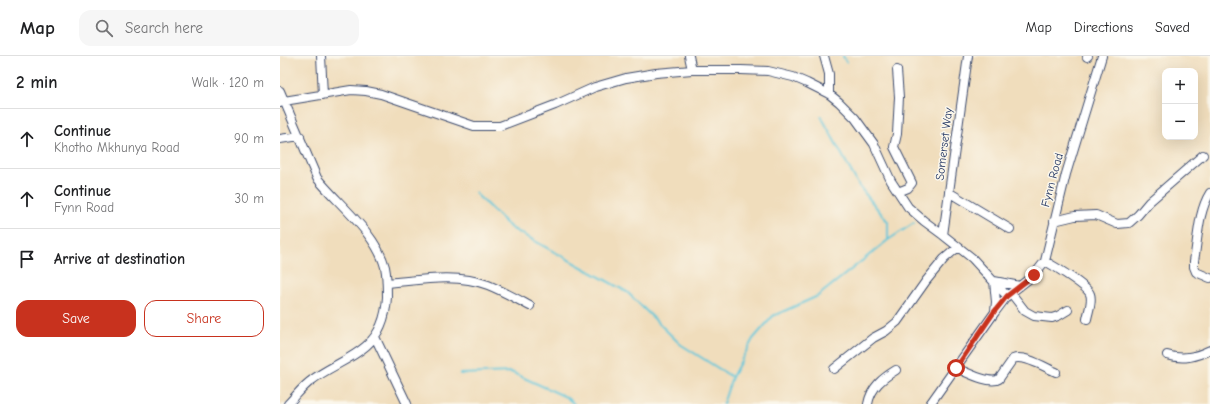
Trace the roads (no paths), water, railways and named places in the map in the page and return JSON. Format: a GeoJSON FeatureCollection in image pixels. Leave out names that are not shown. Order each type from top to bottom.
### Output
{"type":"FeatureCollection","features":[{"type":"Feature","properties":{"kind":"street"},"geometry":{"type":"LineString","coordinates":[[321,56],[323,95]]}},
{"type":"Feature","properties":{"kind":"street"},"geometry":{"type":"LineString","coordinates":[[689,56],[692,70]]}},
{"type":"Feature","properties":{"kind":"street"},"geometry":{"type":"LineString","coordinates":[[824,56],[829,74],[828,94]]}},
{"type":"Feature","properties":{"kind":"street","name":"Somerset Way"},"geometry":{"type":"LineString","coordinates":[[943,235],[968,56]]}},
{"type":"Feature","properties":{"kind":"street","name":"Fynn Road"},"geometry":{"type":"LineString","coordinates":[[930,404],[994,312],[1009,295],[1034,275],[1045,261],[1066,174],[1102,56]]}},
{"type":"Feature","properties":{"kind":"street"},"geometry":{"type":"LineString","coordinates":[[282,102],[350,90],[366,91],[381,94],[474,126],[500,126],[615,81],[656,73],[692,70],[768,71],[793,77],[807,82],[828,94],[839,102],[855,118],[874,144],[898,192],[908,207],[972,258],[1025,311],[1034,316],[1052,318],[1068,310]]}},
{"type":"Feature","properties":{"kind":"street"},"geometry":{"type":"LineString","coordinates":[[897,70],[899,97],[897,134],[894,147],[912,183],[908,188],[898,192]]}},
{"type":"Feature","properties":{"kind":"street"},"geometry":{"type":"LineString","coordinates":[[280,91],[282,102],[300,136],[317,178],[370,236],[379,250],[385,267],[387,284],[386,306],[381,325],[375,337],[356,354],[311,380],[288,404]]}},
{"type":"Feature","properties":{"kind":"street"},"geometry":{"type":"LineString","coordinates":[[280,139],[300,136]]}},
{"type":"Feature","properties":{"kind":"street"},"geometry":{"type":"LineString","coordinates":[[1054,221],[1076,216],[1096,215],[1117,224],[1129,223],[1138,215],[1148,202],[1204,155]]}},
{"type":"Feature","properties":{"kind":"street"},"geometry":{"type":"LineString","coordinates":[[950,193],[1010,229]]}},
{"type":"Feature","properties":{"kind":"street"},"geometry":{"type":"LineString","coordinates":[[1210,193],[1203,210],[1194,267],[1196,272],[1210,278]]}},
{"type":"Feature","properties":{"kind":"street"},"geometry":{"type":"LineString","coordinates":[[834,369],[873,338],[897,322],[926,281],[944,259],[958,247]]}},
{"type":"Feature","properties":{"kind":"street"},"geometry":{"type":"LineString","coordinates":[[1045,261],[1088,290],[1091,298],[1087,319]]}},
{"type":"Feature","properties":{"kind":"street"},"geometry":{"type":"LineString","coordinates":[[387,284],[441,278],[470,280],[489,286],[530,306]]}},
{"type":"Feature","properties":{"kind":"street"},"geometry":{"type":"LineString","coordinates":[[994,281],[1020,286]]}},
{"type":"Feature","properties":{"kind":"street"},"geometry":{"type":"LineString","coordinates":[[994,281],[996,302],[994,312]]}},
{"type":"Feature","properties":{"kind":"street"},"geometry":{"type":"LineString","coordinates":[[375,337],[407,404]]}},
{"type":"Feature","properties":{"kind":"street"},"geometry":{"type":"LineString","coordinates":[[1167,355],[1176,358],[1184,358],[1198,355],[1210,350]]}},
{"type":"Feature","properties":{"kind":"street"},"geometry":{"type":"LineString","coordinates":[[956,368],[988,380],[996,381],[1013,359],[1017,357],[1027,359],[1056,372]]}},
{"type":"Feature","properties":{"kind":"street"},"geometry":{"type":"LineString","coordinates":[[868,404],[869,398],[876,386],[886,376],[896,370]]}},
{"type":"Feature","properties":{"kind":"waterway"},"geometry":{"type":"LineString","coordinates":[[843,56],[846,62]]}},
{"type":"Feature","properties":{"kind":"waterway"},"geometry":{"type":"LineString","coordinates":[[821,116],[859,186],[888,222],[888,240]]}},
{"type":"Feature","properties":{"kind":"waterway"},"geometry":{"type":"LineString","coordinates":[[475,193],[511,228],[627,292],[680,344],[732,377]]}},
{"type":"Feature","properties":{"kind":"waterway"},"geometry":{"type":"LineString","coordinates":[[723,404],[732,377],[753,339],[773,316],[818,296],[888,240],[914,223]]}},
{"type":"Feature","properties":{"kind":"waterway"},"geometry":{"type":"LineString","coordinates":[[460,374],[511,372],[566,397],[574,404]]}}]}
